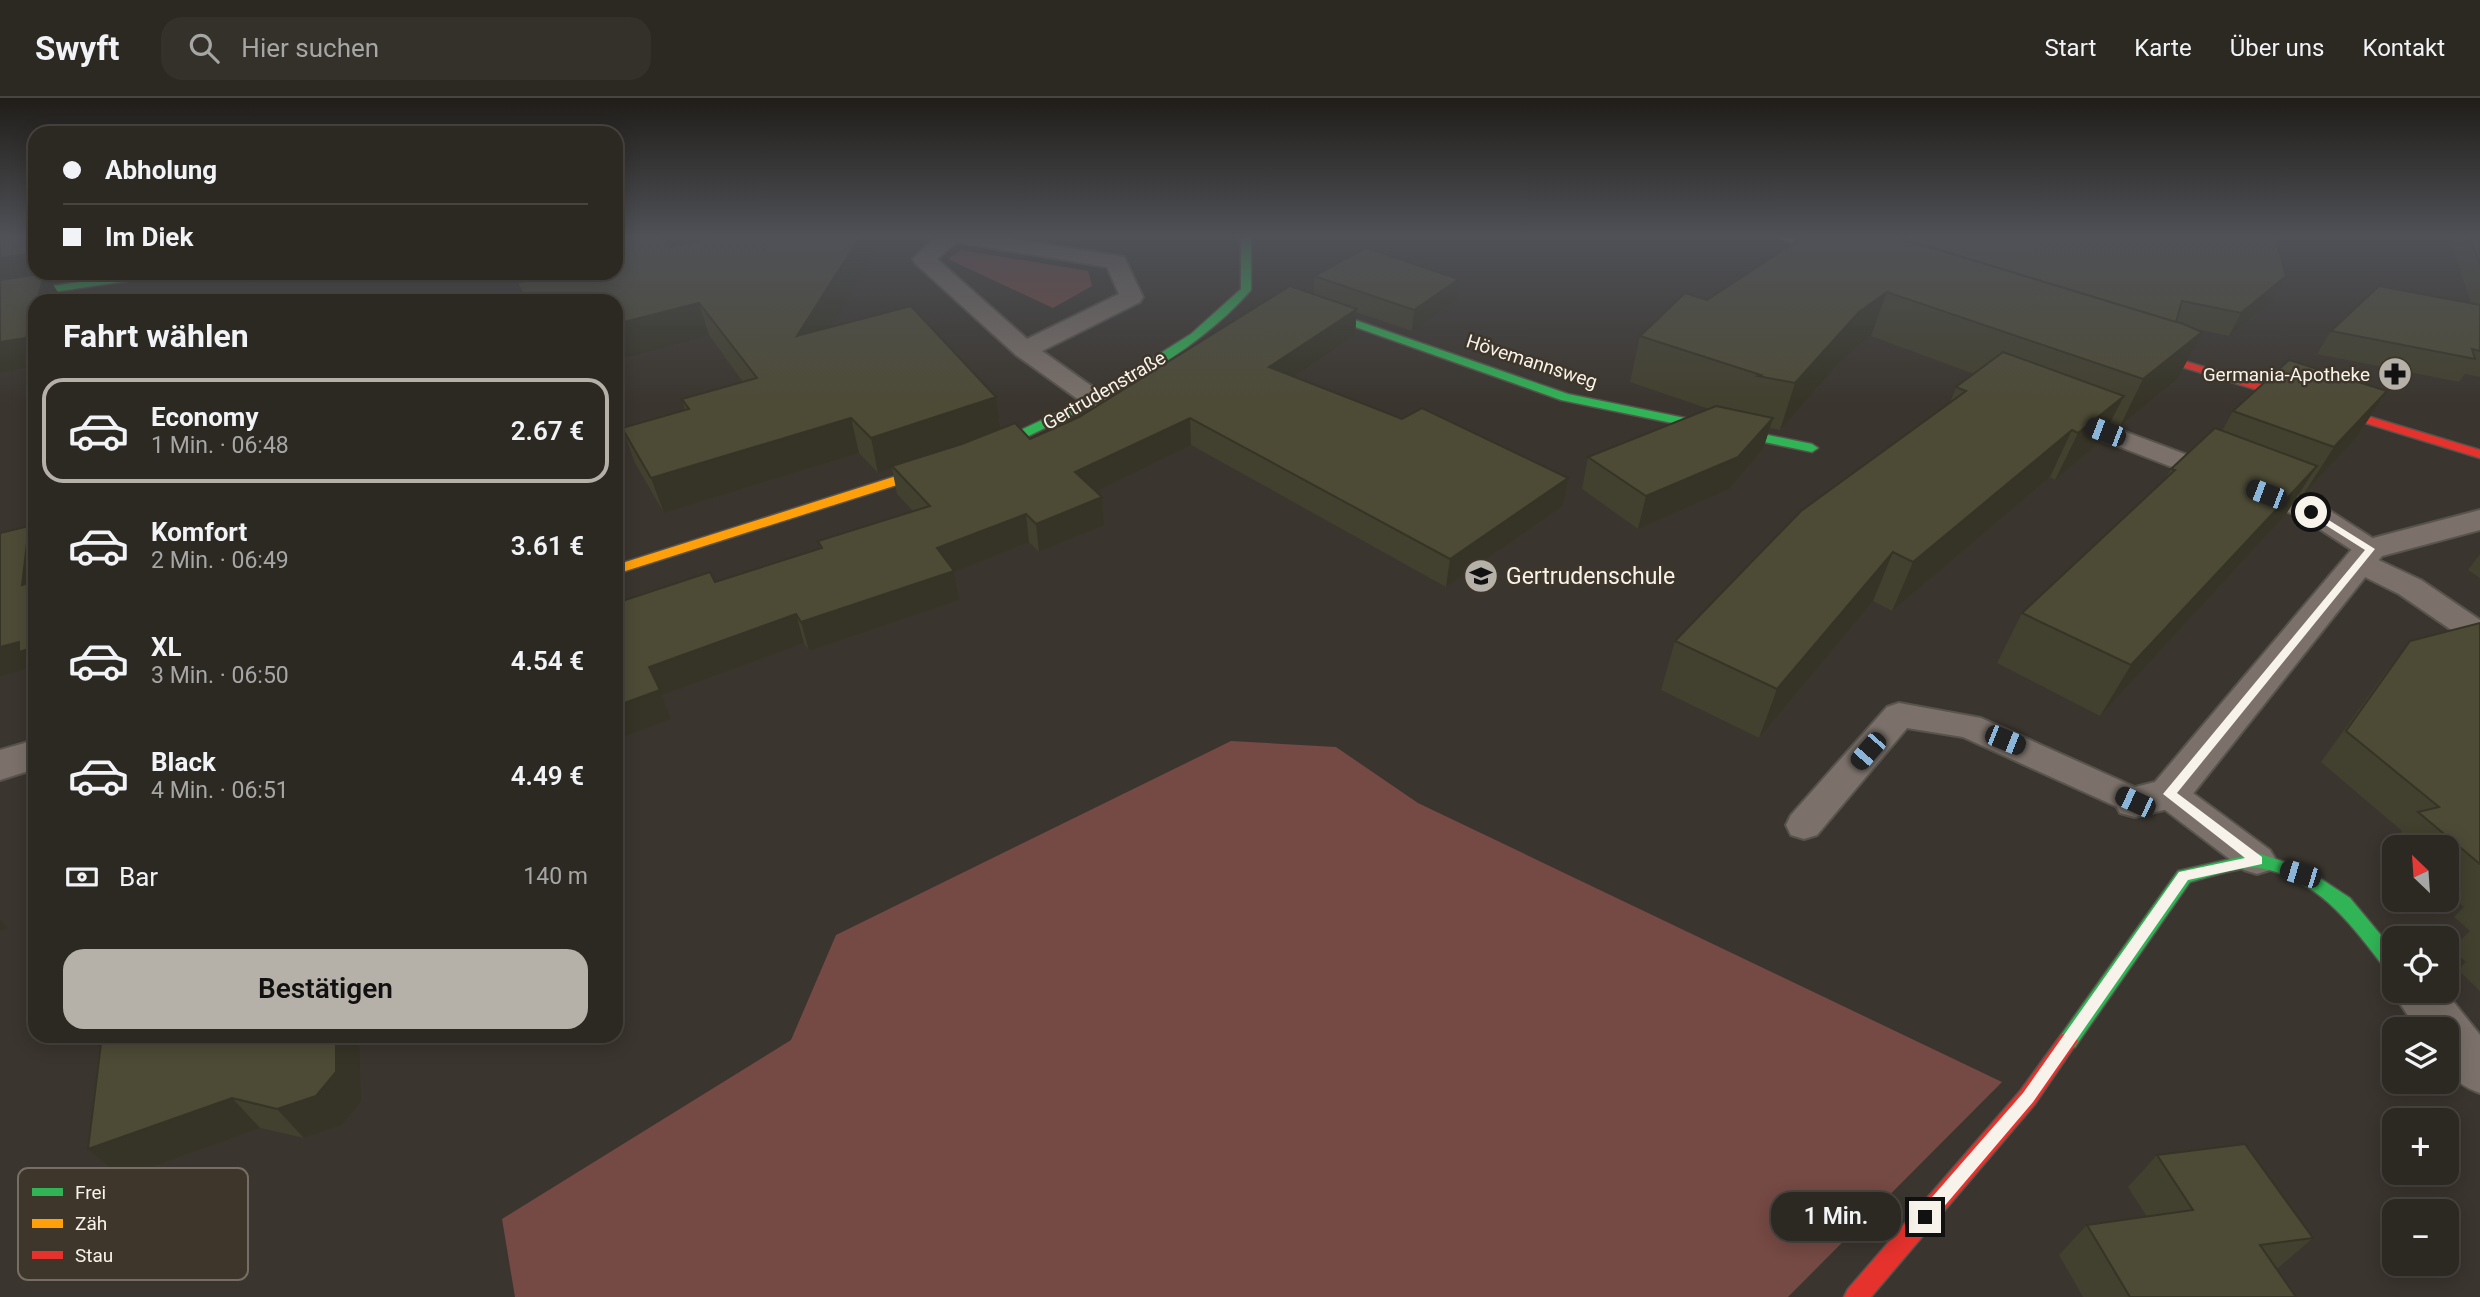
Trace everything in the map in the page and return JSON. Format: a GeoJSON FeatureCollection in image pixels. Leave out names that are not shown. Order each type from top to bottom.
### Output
{"type":"FeatureCollection","features":[{"type":"Feature","properties":{"kind":"street"},"geometry":{"type":"LineString","coordinates":[[0,296],[21,293]]}},
{"type":"Feature","properties":{"kind":"street","name":"Gertrudenstraße"},"geometry":{"type":"LineString","coordinates":[[623,568],[955,461],[1030,433],[1095,400],[1195,336],[1252,293]]}},
{"type":"Feature","properties":{"kind":"street","name":"Hövemannsweg"},"geometry":{"type":"LineString","coordinates":[[1286,299],[1565,397],[1812,448]]}},
{"type":"Feature","properties":{"kind":"street"},"geometry":{"type":"LineString","coordinates":[[2117,344],[2480,454]]}},
{"type":"Feature","properties":{"kind":"street"},"geometry":{"type":"LineString","coordinates":[[2152,798],[2365,556],[2480,520]]}},
{"type":"Feature","properties":{"kind":"street"},"geometry":{"type":"LineString","coordinates":[[0,765],[28,756]]}},
{"type":"Feature","properties":{"kind":"street"},"geometry":{"type":"LineString","coordinates":[[1856,1297],[2028,1097],[2184,876],[2257,860],[2300,874],[2344,903],[2382,950]]}},
{"type":"Feature","properties":{"kind":"street"},"geometry":{"type":"LineString","coordinates":[[2425,1003],[2436,1017]]}},
{"type":"Feature","properties":{"kind":"street"},"geometry":{"type":"LineString","coordinates":[[2459,1046],[2480,1072]]}},
{"type":"Feature","properties":{"kind":"lane"},"geometry":{"type":"LineString","coordinates":[[962,293],[1025,350],[1095,400]]}},
{"type":"Feature","properties":{"kind":"lane"},"geometry":{"type":"LineString","coordinates":[[1025,350],[1132,298],[1130,293]]}},
{"type":"Feature","properties":{"kind":"lane"},"geometry":{"type":"LineString","coordinates":[[2043,409],[2311,512],[2365,556],[2480,635]]}},
{"type":"Feature","properties":{"kind":"lane"},"geometry":{"type":"LineString","coordinates":[[1804,825],[1899,715],[1969,726],[2152,798],[2257,860]]}},
{"type":"Feature","properties":{"kind":"shaded area"},"geometry":{"type":"Polygon","coordinates":[[[1021,293],[1080,293],[1053,308],[1021,293]]]}},
{"type":"Feature","properties":{"kind":"shaded area"},"geometry":{"type":"Polygon","coordinates":[[[1231,741],[1336,747],[1418,803],[2002,1082],[1788,1297],[515,1297],[502,1219],[791,1040],[836,935],[1231,741]]]}},
{"type":"Feature","properties":{"kind":"building"},"geometry":{"type":"Polygon","coordinates":[[[0,293],[39,293],[28,294],[26,338],[0,342],[0,293]]]}},
{"type":"Feature","properties":{"kind":"building"},"geometry":{"type":"Polygon","coordinates":[[[824,293],[797,336],[911,306],[996,397],[871,438],[851,418],[651,478],[623,428],[689,409],[682,399],[757,378],[699,303],[623,322],[623,294],[523,294],[824,293]]]}},
{"type":"Feature","properties":{"kind":"building"},"geometry":{"type":"Polygon","coordinates":[[[1279,293],[1310,293],[1357,309],[1269,367],[1402,419],[1422,408],[1568,478],[1450,559],[1190,418],[1075,472],[1102,497],[1036,524],[1026,514],[937,548],[954,571],[801,622],[796,614],[649,667],[660,690],[623,703],[623,601],[710,572],[715,582],[822,548],[818,541],[930,506],[892,466],[962,444],[1015,423],[1030,439],[1079,417],[1279,293]]]}},
{"type":"Feature","properties":{"kind":"building"},"geometry":{"type":"Polygon","coordinates":[[[1364,293],[1439,293],[1414,310],[1364,293]]]}},
{"type":"Feature","properties":{"kind":"building"},"geometry":{"type":"Polygon","coordinates":[[[1685,293],[1707,300],[1718,293],[1886,293],[1859,312],[1795,383],[1758,376],[1761,375],[1640,336],[1685,293]]]}},
{"type":"Feature","properties":{"kind":"building"},"geometry":{"type":"Polygon","coordinates":[[[1890,293],[2082,293],[2202,332],[2143,379],[1890,293]]]}},
{"type":"Feature","properties":{"kind":"building"},"geometry":{"type":"Polygon","coordinates":[[[2081,293],[2265,293],[2241,313],[2182,301],[2176,322],[2081,293]]]}},
{"type":"Feature","properties":{"kind":"building"},"geometry":{"type":"Polygon","coordinates":[[[2372,293],[2416,293],[2480,305],[2480,351],[2472,349],[2475,359],[2331,331],[2372,293]]]}},
{"type":"Feature","properties":{"kind":"building"},"geometry":{"type":"Polygon","coordinates":[[[2003,352],[2124,396],[2078,433],[2072,430],[1913,562],[1893,552],[1777,689],[1675,641],[1801,511],[1966,391],[1956,387],[2003,352]]]}},
{"type":"Feature","properties":{"kind":"building"},"geometry":{"type":"Polygon","coordinates":[[[2289,360],[2387,391],[2334,447],[2233,411],[2289,360]]]}},
{"type":"Feature","properties":{"kind":"building"},"geometry":{"type":"Polygon","coordinates":[[[1716,406],[1773,418],[1738,457],[1646,496],[1588,457],[1716,406]]]}},
{"type":"Feature","properties":{"kind":"building"},"geometry":{"type":"Polygon","coordinates":[[[2215,428],[2317,466],[2131,665],[2022,613],[2175,470],[2171,469],[2215,428]]]}},
{"type":"Feature","properties":{"kind":"building"},"geometry":{"type":"Polygon","coordinates":[[[28,526],[22,585],[28,583],[28,649],[19,652],[19,642],[0,647],[0,533],[28,526]]]}},
{"type":"Feature","properties":{"kind":"building"},"geometry":{"type":"Polygon","coordinates":[[[2480,623],[2480,864],[2459,846],[2459,835],[2445,835],[2418,812],[2439,807],[2346,731],[2410,641],[2480,623]]]}},
{"type":"Feature","properties":{"kind":"building"},"geometry":{"type":"Polygon","coordinates":[[[101,1043],[336,1043],[336,1072],[316,1096],[277,1109],[232,1098],[88,1149],[101,1043]]]}},
{"type":"Feature","properties":{"kind":"building"},"geometry":{"type":"Polygon","coordinates":[[[2245,1144],[2313,1238],[2260,1245],[2296,1297],[2130,1297],[2087,1225],[2193,1210],[2157,1155],[2245,1144]]]}},
{"type":"Feature","properties":{"kind":"traffic: fast"},"geometry":{"type":"LineString","coordinates":[[0,297],[27,293]]}},
{"type":"Feature","properties":{"kind":"traffic: fast"},"geometry":{"type":"LineString","coordinates":[[1008,441],[1095,400],[1195,336],[1243,293]]}},
{"type":"Feature","properties":{"kind":"traffic: fast"},"geometry":{"type":"LineString","coordinates":[[1306,306],[1565,397],[1812,448]]}},
{"type":"Feature","properties":{"kind":"traffic: fast"},"geometry":{"type":"LineString","coordinates":[[2068,1041],[2184,876],[2257,860],[2300,874],[2344,903],[2382,950]]}},
{"type":"Feature","properties":{"kind":"traffic: slow"},"geometry":{"type":"LineString","coordinates":[[623,568],[955,462],[1008,441]]}},
{"type":"Feature","properties":{"kind":"traffic: jam"},"geometry":{"type":"LineString","coordinates":[[2134,349],[2480,454]]}},
{"type":"Feature","properties":{"kind":"traffic: jam"},"geometry":{"type":"LineString","coordinates":[[1856,1297],[2028,1097],[2068,1041]]}},
{"type":"Feature","properties":{"kind":"place","name":"Germania-Apotheke"},"geometry":{"type":"Point","coordinates":[2395,374]}},
{"type":"Feature","properties":{"kind":"place","name":"Gertrudenschule"},"geometry":{"type":"Point","coordinates":[1481,576]}},
{"type":"Feature","properties":{"kind":"route"},"geometry":{"type":"LineString","coordinates":[[1925,1217],[2028,1097],[2184,876],[2257,860],[2169,794],[2370,549],[2311,512]]}}]}
